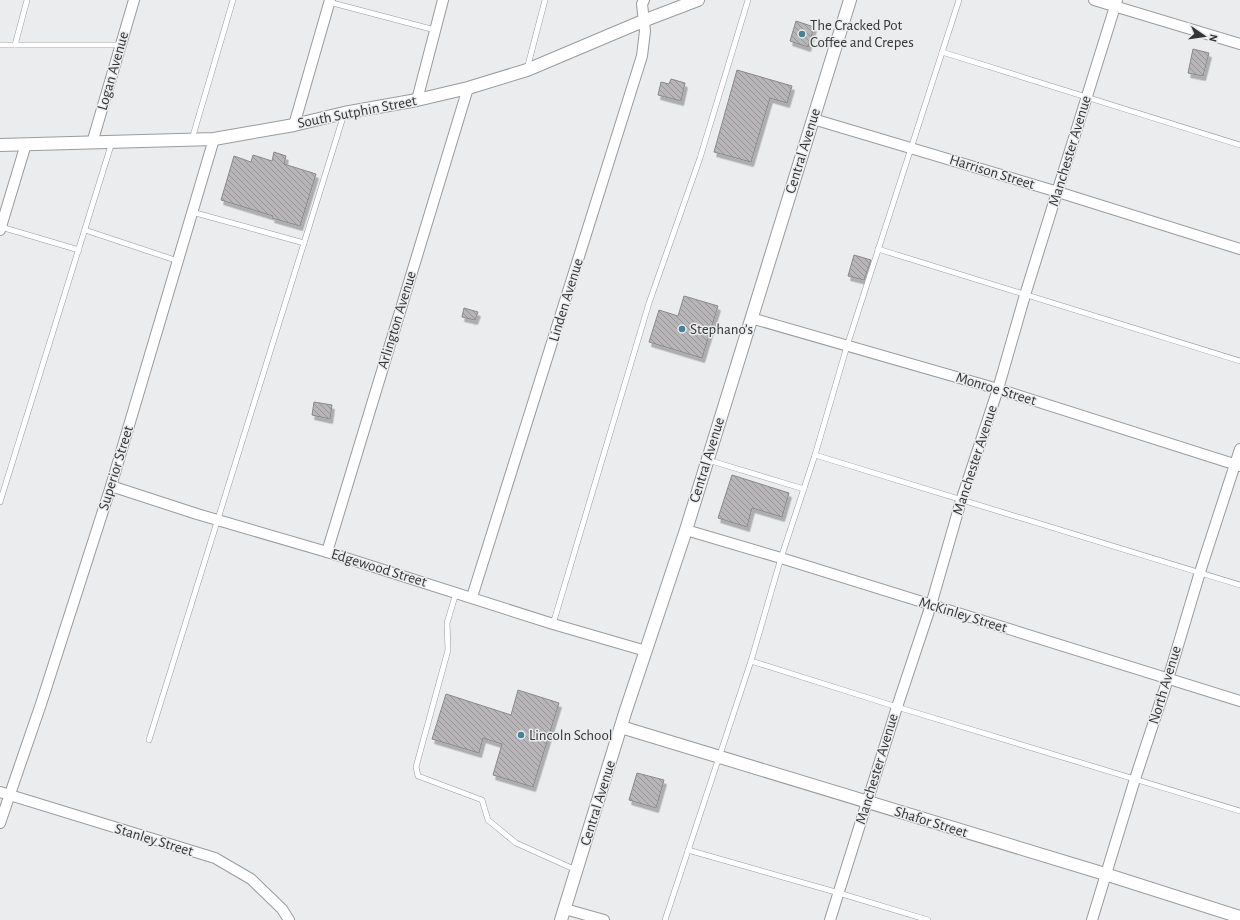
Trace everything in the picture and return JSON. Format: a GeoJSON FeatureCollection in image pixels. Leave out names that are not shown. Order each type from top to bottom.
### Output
{"type":"FeatureCollection","features":[{"type":"Feature","properties":{"kind":"street","name":"Logan Avenue"},"geometry":{"type":"LineString","coordinates":[[92,143],[134,0]]}},
{"type":"Feature","properties":{"kind":"street"},"geometry":{"type":"LineString","coordinates":[[417,100],[443,0]]}},
{"type":"Feature","properties":{"kind":"street","name":"Linden Avenue"},"geometry":{"type":"LineString","coordinates":[[472,598],[642,56],[645,31],[642,4],[644,0]]}},
{"type":"Feature","properties":{"kind":"street","name":"South Sutphin Street"},"geometry":{"type":"LineString","coordinates":[[0,145],[192,140],[214,138],[417,100],[468,88],[527,70],[643,20],[698,0]]}},
{"type":"Feature","properties":{"kind":"street","name":"Central Avenue"},"geometry":{"type":"LineString","coordinates":[[563,914],[621,727],[686,530],[850,0]]}},
{"type":"Feature","properties":{"kind":"street"},"geometry":{"type":"LineString","coordinates":[[1094,0],[1116,3],[1240,44]]}},
{"type":"Feature","properties":{"kind":"street"},"geometry":{"type":"LineString","coordinates":[[294,124],[329,1]]}},
{"type":"Feature","properties":{"kind":"street","name":"Manchester Avenue"},"geometry":{"type":"LineString","coordinates":[[830,920],[896,707],[931,605],[961,501],[998,389],[1025,295],[1116,3]]}},
{"type":"Feature","properties":{"kind":"street","name":"Arlington Avenue"},"geometry":{"type":"LineString","coordinates":[[327,552],[468,88]]}},
{"type":"Feature","properties":{"kind":"street","name":"Harrison Street"},"geometry":{"type":"LineString","coordinates":[[813,119],[1240,248]]}},
{"type":"Feature","properties":{"kind":"street","name":"Superior Street"},"geometry":{"type":"LineString","coordinates":[[0,824],[5,794],[41,704],[111,486],[214,138]]}},
{"type":"Feature","properties":{"kind":"street"},"geometry":{"type":"LineString","coordinates":[[0,228],[26,144]]}},
{"type":"Feature","properties":{"kind":"street","name":"Monroe Street"},"geometry":{"type":"LineString","coordinates":[[751,318],[998,389],[1238,465]]}},
{"type":"Feature","properties":{"kind":"street","name":"North Avenue"},"geometry":{"type":"LineString","coordinates":[[1092,920],[1105,874],[1168,679],[1200,572],[1238,465],[1240,449]]}},
{"type":"Feature","properties":{"kind":"street","name":"Edgewood Street"},"geometry":{"type":"LineString","coordinates":[[111,486],[217,520],[456,592],[553,624],[646,651]]}},
{"type":"Feature","properties":{"kind":"street","name":"McKinley Street"},"geometry":{"type":"LineString","coordinates":[[686,530],[781,558],[1240,701]]}},
{"type":"Feature","properties":{"kind":"street","name":"Shafor Street"},"geometry":{"type":"LineString","coordinates":[[621,727],[1105,874],[1240,917]]}},
{"type":"Feature","properties":{"kind":"street","name":"Stanley Street"},"geometry":{"type":"LineString","coordinates":[[5,794],[215,858],[251,879],[282,910],[289,920]]}},
{"type":"Feature","properties":{"kind":"street"},"geometry":{"type":"LineString","coordinates":[[563,914],[604,920]]}},
{"type":"Feature","properties":{"kind":"lane"},"geometry":{"type":"LineString","coordinates":[[15,45],[27,0]]}},
{"type":"Feature","properties":{"kind":"lane"},"geometry":{"type":"LineString","coordinates":[[192,140],[233,0]]}},
{"type":"Feature","properties":{"kind":"lane"},"geometry":{"type":"LineString","coordinates":[[527,70],[545,0]]}},
{"type":"Feature","properties":{"kind":"lane"},"geometry":{"type":"LineString","coordinates":[[553,624],[650,303],[700,158],[748,0]]}},
{"type":"Feature","properties":{"kind":"lane"},"geometry":{"type":"LineString","coordinates":[[665,920],[751,661],[781,558],[815,455],[847,346],[959,0]]}},
{"type":"Feature","properties":{"kind":"lane"},"geometry":{"type":"LineString","coordinates":[[329,1],[435,30]]}},
{"type":"Feature","properties":{"kind":"lane"},"geometry":{"type":"LineString","coordinates":[[0,45],[121,45]]}},
{"type":"Feature","properties":{"kind":"lane"},"geometry":{"type":"LineString","coordinates":[[942,52],[1240,145]]}},
{"type":"Feature","properties":{"kind":"lane"},"geometry":{"type":"LineString","coordinates":[[150,740],[344,113]]}},
{"type":"Feature","properties":{"kind":"lane"},"geometry":{"type":"LineString","coordinates":[[0,502],[112,142]]}},
{"type":"Feature","properties":{"kind":"lane"},"geometry":{"type":"LineString","coordinates":[[192,212],[304,243]]}},
{"type":"Feature","properties":{"kind":"lane"},"geometry":{"type":"LineString","coordinates":[[0,228],[79,250]]}},
{"type":"Feature","properties":{"kind":"lane"},"geometry":{"type":"LineString","coordinates":[[85,230],[178,261]]}},
{"type":"Feature","properties":{"kind":"lane"},"geometry":{"type":"LineString","coordinates":[[878,249],[1240,361]]}},
{"type":"Feature","properties":{"kind":"lane"},"geometry":{"type":"LineString","coordinates":[[815,455],[961,501],[1240,585]]}},
{"type":"Feature","properties":{"kind":"lane"},"geometry":{"type":"LineString","coordinates":[[707,460],[804,489]]}},
{"type":"Feature","properties":{"kind":"lane"},"geometry":{"type":"LineString","coordinates":[[456,592],[447,623],[448,650],[416,767],[418,776],[482,800],[488,820],[516,843],[577,871]]}},
{"type":"Feature","properties":{"kind":"lane"},"geometry":{"type":"LineString","coordinates":[[751,661],[896,707],[1240,811]]}},
{"type":"Feature","properties":{"kind":"lane"},"geometry":{"type":"LineString","coordinates":[[688,850],[928,920]]}},
{"type":"Feature","properties":{"kind":"building","name":"The Cracked Pot Coffee and Crepes"},"geometry":{"type":"Polygon","coordinates":[[[796,21],[814,27],[808,47],[790,41],[796,21]]]}},
{"type":"Feature","properties":{"kind":"building"},"geometry":{"type":"Polygon","coordinates":[[[1193,49],[1209,53],[1203,76],[1188,73],[1193,49]]]}},
{"type":"Feature","properties":{"kind":"building"},"geometry":{"type":"Polygon","coordinates":[[[737,70],[792,86],[787,103],[770,98],[751,162],[714,152],[737,70]]]}},
{"type":"Feature","properties":{"kind":"building"},"geometry":{"type":"Polygon","coordinates":[[[671,79],[685,83],[681,101],[658,95],[661,82],[669,84],[671,79]]]}},
{"type":"Feature","properties":{"kind":"building"},"geometry":{"type":"Polygon","coordinates":[[[274,152],[286,156],[284,164],[316,174],[300,226],[221,200],[234,156],[251,162],[253,155],[272,161],[274,152]]]}},
{"type":"Feature","properties":{"kind":"building"},"geometry":{"type":"Polygon","coordinates":[[[854,255],[871,260],[864,280],[848,276],[854,255]]]}},
{"type":"Feature","properties":{"kind":"building","name":"Stephano’s"},"geometry":{"type":"Polygon","coordinates":[[[684,296],[718,306],[702,358],[649,342],[659,310],[678,316],[684,296]]]}},
{"type":"Feature","properties":{"kind":"building"},"geometry":{"type":"Polygon","coordinates":[[[464,308],[478,312],[475,320],[462,317],[464,308]]]}},
{"type":"Feature","properties":{"kind":"building"},"geometry":{"type":"Polygon","coordinates":[[[314,402],[332,405],[330,419],[312,415],[314,402]]]}},
{"type":"Feature","properties":{"kind":"building"},"geometry":{"type":"Polygon","coordinates":[[[732,475],[789,493],[782,517],[752,508],[747,527],[718,518],[732,475]]]}},
{"type":"Feature","properties":{"kind":"building"},"geometry":{"type":"Polygon","coordinates":[[[518,690],[559,703],[533,787],[493,775],[502,744],[483,738],[479,753],[432,739],[446,694],[511,715],[518,690]]]}},
{"type":"Feature","properties":{"kind":"building"},"geometry":{"type":"Polygon","coordinates":[[[637,773],[664,780],[656,808],[629,800],[637,773]]]}},
{"type":"Feature","properties":{"kind":"place","name":"The Cracked Pot Coffee and Crepes"},"geometry":{"type":"Point","coordinates":[802,34]}},
{"type":"Feature","properties":{"kind":"place","name":"Stephano’s"},"geometry":{"type":"Point","coordinates":[682,329]}},
{"type":"Feature","properties":{"kind":"place","name":"Lincoln School"},"geometry":{"type":"Point","coordinates":[521,735]}}]}
